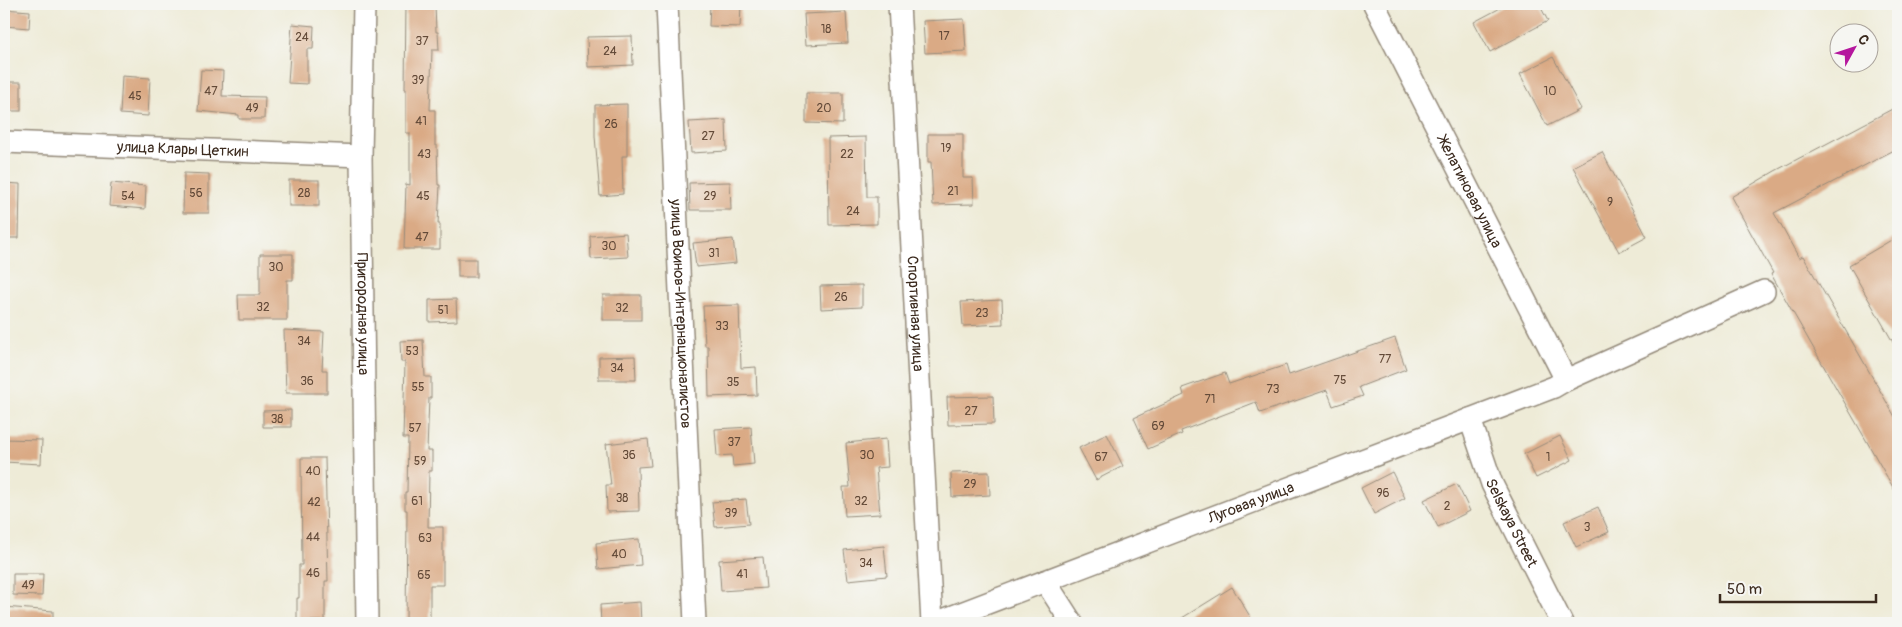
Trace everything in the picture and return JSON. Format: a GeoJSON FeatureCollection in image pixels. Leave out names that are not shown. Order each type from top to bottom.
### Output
{"type":"FeatureCollection","features":[{"type":"Feature","properties":{"kind":"street","name":"Пригородная улица"},"geometry":{"type":"LineString","coordinates":[[364,4],[362,156],[367,623]]}},
{"type":"Feature","properties":{"kind":"street","name":"улица Воинов-Интернационалистов"},"geometry":{"type":"LineString","coordinates":[[667,4],[696,623]]}},
{"type":"Feature","properties":{"kind":"street","name":"Спортивная улица"},"geometry":{"type":"LineString","coordinates":[[899,4],[934,623]]}},
{"type":"Feature","properties":{"kind":"street","name":"Желатиновая улица"},"geometry":{"type":"LineString","coordinates":[[1374,4],[1566,380]]}},
{"type":"Feature","properties":{"kind":"street","name":"улица Клары Цеткин"},"geometry":{"type":"LineString","coordinates":[[4,142],[362,156]]}},
{"type":"Feature","properties":{"kind":"street","name":"Луговая улица"},"geometry":{"type":"LineString","coordinates":[[934,623],[1554,387],[1764,291]]}},
{"type":"Feature","properties":{"kind":"street","name":"Selskaya Street"},"geometry":{"type":"LineString","coordinates":[[1470,419],[1492,484],[1562,623]]}},
{"type":"Feature","properties":{"kind":"street"},"geometry":{"type":"LineString","coordinates":[[1044,581],[1072,623]]}},
{"type":"Feature","properties":{"kind":"building"},"geometry":{"type":"Polygon","coordinates":[[[406,4],[435,4],[439,50],[432,50],[430,110],[435,110],[435,145],[437,145],[438,185],[440,185],[438,224],[440,224],[440,249],[404,249],[406,184],[410,185],[410,133],[406,133],[405,89],[406,4]]]}},
{"type":"Feature","properties":{"kind":"building"},"geometry":{"type":"Polygon","coordinates":[[[710,4],[741,4],[740,27],[709,26],[710,4]]]}},
{"type":"Feature","properties":{"kind":"building"},"geometry":{"type":"Polygon","coordinates":[[[1508,4],[1539,4],[1548,21],[1490,52],[1474,22],[1508,4]]]}},
{"type":"Feature","properties":{"kind":"building"},"geometry":{"type":"Polygon","coordinates":[[[4,9],[30,11],[29,28],[4,26],[4,9]]]}},
{"type":"Feature","properties":{"kind":"building"},"geometry":{"type":"Polygon","coordinates":[[[846,12],[848,43],[806,45],[804,14],[846,12]]]}},
{"type":"Feature","properties":{"kind":"building"},"geometry":{"type":"Polygon","coordinates":[[[964,19],[966,51],[925,53],[923,21],[964,19]]]}},
{"type":"Feature","properties":{"kind":"building"},"geometry":{"type":"Polygon","coordinates":[[[292,24],[314,26],[313,49],[307,49],[307,84],[288,83],[292,24]]]}},
{"type":"Feature","properties":{"kind":"building"},"geometry":{"type":"Polygon","coordinates":[[[632,36],[633,65],[588,67],[587,37],[632,36]]]}},
{"type":"Feature","properties":{"kind":"building"},"geometry":{"type":"Polygon","coordinates":[[[1553,57],[1581,109],[1547,126],[1520,74],[1553,57]]]}},
{"type":"Feature","properties":{"kind":"building"},"geometry":{"type":"Polygon","coordinates":[[[201,70],[223,71],[222,96],[265,97],[264,119],[239,119],[239,115],[198,111],[201,70]]]}},
{"type":"Feature","properties":{"kind":"building"},"geometry":{"type":"Polygon","coordinates":[[[122,76],[150,78],[148,116],[120,114],[122,76]]]}},
{"type":"Feature","properties":{"kind":"building"},"geometry":{"type":"Polygon","coordinates":[[[4,82],[21,82],[21,111],[4,111],[4,82]]]}},
{"type":"Feature","properties":{"kind":"building"},"geometry":{"type":"Polygon","coordinates":[[[806,93],[843,93],[843,124],[806,123],[806,93]]]}},
{"type":"Feature","properties":{"kind":"building"},"geometry":{"type":"Polygon","coordinates":[[[627,104],[627,156],[622,156],[623,194],[600,196],[595,136],[595,105],[627,104]]]}},
{"type":"Feature","properties":{"kind":"building"},"geometry":{"type":"Polygon","coordinates":[[[1898,106],[1898,148],[1774,213],[1799,258],[1803,256],[1898,422],[1898,496],[1771,274],[1773,273],[1731,197],[1775,171],[1898,106]]]}},
{"type":"Feature","properties":{"kind":"building"},"geometry":{"type":"Polygon","coordinates":[[[726,120],[727,151],[691,153],[689,122],[726,120]]]}},
{"type":"Feature","properties":{"kind":"building"},"geometry":{"type":"Polygon","coordinates":[[[928,134],[963,134],[963,178],[973,178],[974,204],[933,205],[931,162],[928,162],[928,134]]]}},
{"type":"Feature","properties":{"kind":"building"},"geometry":{"type":"Polygon","coordinates":[[[866,137],[867,197],[877,197],[877,224],[829,225],[828,138],[866,137]]]}},
{"type":"Feature","properties":{"kind":"building"},"geometry":{"type":"Polygon","coordinates":[[[1602,152],[1647,237],[1619,252],[1573,167],[1602,152]]]}},
{"type":"Feature","properties":{"kind":"building"},"geometry":{"type":"Polygon","coordinates":[[[184,173],[209,174],[209,213],[183,213],[184,173]]]}},
{"type":"Feature","properties":{"kind":"building"},"geometry":{"type":"Polygon","coordinates":[[[289,180],[319,180],[319,206],[289,206],[289,180]]]}},
{"type":"Feature","properties":{"kind":"building"},"geometry":{"type":"Polygon","coordinates":[[[730,182],[731,210],[690,210],[689,183],[730,182]]]}},
{"type":"Feature","properties":{"kind":"building"},"geometry":{"type":"Polygon","coordinates":[[[4,183],[20,184],[19,238],[4,238],[4,183]]]}},
{"type":"Feature","properties":{"kind":"building"},"geometry":{"type":"Polygon","coordinates":[[[111,183],[146,186],[145,209],[109,206],[111,183]]]}},
{"type":"Feature","properties":{"kind":"building"},"geometry":{"type":"Polygon","coordinates":[[[626,233],[628,257],[591,259],[590,236],[626,233]]]}},
{"type":"Feature","properties":{"kind":"building"},"geometry":{"type":"Polygon","coordinates":[[[1898,236],[1898,351],[1849,265],[1898,236]]]}},
{"type":"Feature","properties":{"kind":"building"},"geometry":{"type":"Polygon","coordinates":[[[733,239],[736,263],[696,267],[693,243],[733,239]]]}},
{"type":"Feature","properties":{"kind":"building"},"geometry":{"type":"Polygon","coordinates":[[[260,254],[293,254],[293,280],[287,280],[287,320],[239,320],[238,295],[260,295],[260,254]]]}},
{"type":"Feature","properties":{"kind":"building"},"geometry":{"type":"Polygon","coordinates":[[[458,259],[476,259],[476,277],[458,277],[458,259]]]}},
{"type":"Feature","properties":{"kind":"building"},"geometry":{"type":"Polygon","coordinates":[[[862,285],[862,307],[821,309],[820,286],[862,285]]]}},
{"type":"Feature","properties":{"kind":"building"},"geometry":{"type":"Polygon","coordinates":[[[603,295],[641,295],[641,320],[603,320],[603,295]]]}},
{"type":"Feature","properties":{"kind":"building"},"geometry":{"type":"Polygon","coordinates":[[[456,299],[457,321],[429,322],[429,300],[456,299]]]}},
{"type":"Feature","properties":{"kind":"building"},"geometry":{"type":"Polygon","coordinates":[[[1002,300],[1003,324],[963,326],[961,302],[1002,300]]]}},
{"type":"Feature","properties":{"kind":"building"},"geometry":{"type":"Polygon","coordinates":[[[739,305],[741,368],[756,367],[757,395],[709,397],[708,346],[705,346],[703,306],[739,305]]]}},
{"type":"Feature","properties":{"kind":"building"},"geometry":{"type":"Polygon","coordinates":[[[284,330],[324,332],[322,370],[327,370],[327,393],[286,393],[284,330]]]}},
{"type":"Feature","properties":{"kind":"building"},"geometry":{"type":"Polygon","coordinates":[[[1395,338],[1406,369],[1359,387],[1363,396],[1333,406],[1327,390],[1260,413],[1256,402],[1181,431],[1182,434],[1148,449],[1134,418],[1184,395],[1182,388],[1225,373],[1229,384],[1286,365],[1289,375],[1395,338]]]}},
{"type":"Feature","properties":{"kind":"building"},"geometry":{"type":"Polygon","coordinates":[[[423,340],[425,377],[431,377],[427,451],[432,451],[432,471],[429,471],[428,527],[443,527],[443,585],[430,585],[430,622],[406,623],[407,510],[405,510],[405,492],[407,492],[408,438],[403,438],[405,362],[401,362],[400,341],[423,340]]]}},
{"type":"Feature","properties":{"kind":"building"},"geometry":{"type":"Polygon","coordinates":[[[635,356],[636,380],[599,380],[599,357],[635,356]]]}},
{"type":"Feature","properties":{"kind":"building"},"geometry":{"type":"Polygon","coordinates":[[[993,396],[994,424],[948,425],[947,397],[993,396]]]}},
{"type":"Feature","properties":{"kind":"building"},"geometry":{"type":"Polygon","coordinates":[[[291,410],[291,427],[263,427],[263,411],[291,410]]]}},
{"type":"Feature","properties":{"kind":"building"},"geometry":{"type":"Polygon","coordinates":[[[751,427],[754,464],[733,466],[732,455],[717,456],[715,429],[751,427]]]}},
{"type":"Feature","properties":{"kind":"building"},"geometry":{"type":"Polygon","coordinates":[[[1107,434],[1123,466],[1096,480],[1079,448],[1107,434]]]}},
{"type":"Feature","properties":{"kind":"building"},"geometry":{"type":"Polygon","coordinates":[[[1560,436],[1572,460],[1536,478],[1524,454],[1560,436]]]}},
{"type":"Feature","properties":{"kind":"building"},"geometry":{"type":"Polygon","coordinates":[[[4,439],[42,440],[41,464],[4,462],[4,439]]]}},
{"type":"Feature","properties":{"kind":"building"},"geometry":{"type":"Polygon","coordinates":[[[648,439],[651,466],[638,467],[639,511],[607,512],[606,485],[611,485],[606,444],[648,439]]]}},
{"type":"Feature","properties":{"kind":"building"},"geometry":{"type":"Polygon","coordinates":[[[886,439],[888,467],[876,468],[880,514],[845,516],[843,487],[850,487],[846,443],[886,439]]]}},
{"type":"Feature","properties":{"kind":"building"},"geometry":{"type":"Polygon","coordinates":[[[301,458],[325,458],[328,581],[325,581],[325,621],[297,621],[299,565],[302,565],[301,458]]]}},
{"type":"Feature","properties":{"kind":"building"},"geometry":{"type":"Polygon","coordinates":[[[989,472],[990,495],[952,497],[951,473],[989,472]]]}},
{"type":"Feature","properties":{"kind":"building"},"geometry":{"type":"Polygon","coordinates":[[[1392,472],[1405,498],[1374,514],[1361,488],[1392,472]]]}},
{"type":"Feature","properties":{"kind":"building"},"geometry":{"type":"Polygon","coordinates":[[[1457,484],[1470,511],[1438,527],[1424,500],[1457,484]]]}},
{"type":"Feature","properties":{"kind":"building"},"geometry":{"type":"Polygon","coordinates":[[[746,499],[749,524],[715,527],[712,502],[746,499]]]}},
{"type":"Feature","properties":{"kind":"building"},"geometry":{"type":"Polygon","coordinates":[[[1598,507],[1609,532],[1576,547],[1564,522],[1598,507]]]}},
{"type":"Feature","properties":{"kind":"building"},"geometry":{"type":"Polygon","coordinates":[[[639,539],[641,565],[598,569],[596,543],[639,539]]]}},
{"type":"Feature","properties":{"kind":"building"},"geometry":{"type":"Polygon","coordinates":[[[884,546],[887,576],[848,580],[844,550],[884,546]]]}},
{"type":"Feature","properties":{"kind":"building"},"geometry":{"type":"Polygon","coordinates":[[[763,557],[766,588],[721,591],[719,560],[763,557]]]}},
{"type":"Feature","properties":{"kind":"building"},"geometry":{"type":"Polygon","coordinates":[[[13,574],[43,574],[42,596],[13,595],[13,574]]]}},
{"type":"Feature","properties":{"kind":"building"},"geometry":{"type":"Polygon","coordinates":[[[1232,587],[1251,618],[1242,623],[1174,623],[1232,587]]]}},
{"type":"Feature","properties":{"kind":"building"},"geometry":{"type":"Polygon","coordinates":[[[640,602],[641,623],[601,623],[600,605],[640,602]]]}},
{"type":"Feature","properties":{"kind":"building"},"geometry":{"type":"Polygon","coordinates":[[[4,607],[53,611],[53,623],[4,623],[4,607]]]}}]}
